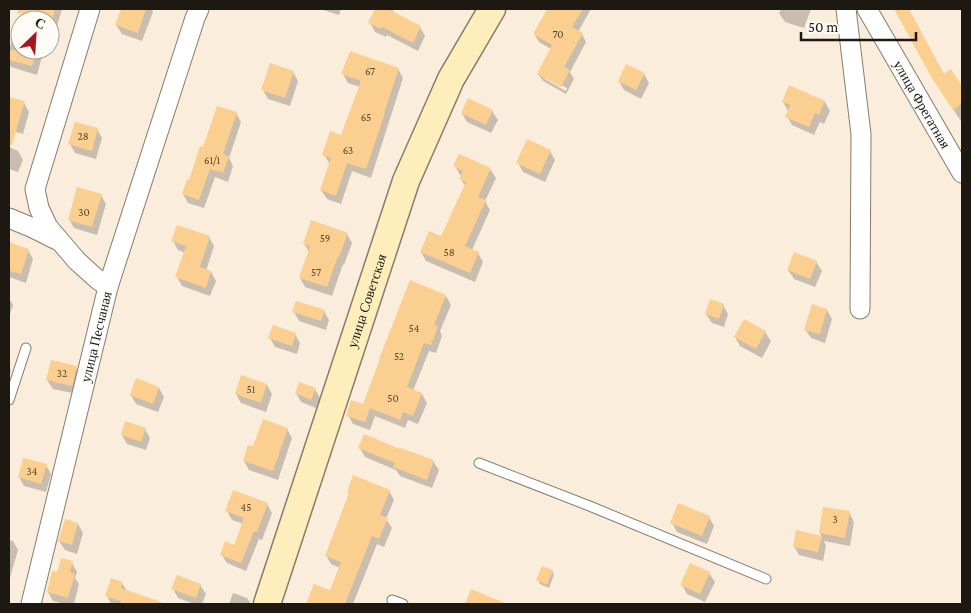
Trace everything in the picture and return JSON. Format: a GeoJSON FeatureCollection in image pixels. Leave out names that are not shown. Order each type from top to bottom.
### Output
{"type":"FeatureCollection","features":[{"type":"Feature","properties":{"kind":"street","name":"улица Песчаная"},"geometry":{"type":"LineString","coordinates":[[31,604],[108,286],[77,261],[48,227],[39,208],[35,189],[90,9]]}},
{"type":"Feature","properties":{"kind":"street"},"geometry":{"type":"LineString","coordinates":[[108,286],[199,9]]}},
{"type":"Feature","properties":{"kind":"street","name":"улица Советская"},"geometry":{"type":"LineString","coordinates":[[267,604],[406,181],[451,79],[492,9]]}},
{"type":"Feature","properties":{"kind":"street"},"geometry":{"type":"LineString","coordinates":[[846,9],[861,134],[860,309]]}},
{"type":"Feature","properties":{"kind":"street","name":"улица Фрегатная"},"geometry":{"type":"LineString","coordinates":[[867,9],[962,173]]}},
{"type":"Feature","properties":{"kind":"street"},"geometry":{"type":"LineString","coordinates":[[9,218],[60,242]]}},
{"type":"Feature","properties":{"kind":"lane"},"geometry":{"type":"LineString","coordinates":[[9,400],[26,348]]}},
{"type":"Feature","properties":{"kind":"lane"},"geometry":{"type":"LineString","coordinates":[[479,463],[592,507],[766,579]]}},
{"type":"Feature","properties":{"kind":"lane"},"geometry":{"type":"LineString","coordinates":[[392,600],[403,604]]}},
{"type":"Feature","properties":{"kind":"building"},"geometry":{"type":"Polygon","coordinates":[[[18,9],[55,9],[55,10],[18,9]]]}},
{"type":"Feature","properties":{"kind":"building"},"geometry":{"type":"Polygon","coordinates":[[[121,9],[146,9],[138,33],[115,25],[121,9]]]}},
{"type":"Feature","properties":{"kind":"building"},"geometry":{"type":"Polygon","coordinates":[[[375,9],[388,9],[421,26],[413,43],[382,27],[381,29],[368,23],[375,9]]]}},
{"type":"Feature","properties":{"kind":"building"},"geometry":{"type":"Polygon","coordinates":[[[547,9],[583,9],[572,27],[583,33],[564,67],[570,70],[561,87],[537,74],[552,45],[533,34],[547,9]]]}},
{"type":"Feature","properties":{"kind":"building"},"geometry":{"type":"Polygon","coordinates":[[[894,9],[909,9],[944,74],[951,69],[962,86],[962,103],[953,110],[933,80],[894,9]]]}},
{"type":"Feature","properties":{"kind":"building"},"geometry":{"type":"Polygon","coordinates":[[[10,50],[10,60],[34,60],[32,66],[9,60],[10,50]]]}},
{"type":"Feature","properties":{"kind":"building"},"geometry":{"type":"Polygon","coordinates":[[[350,51],[399,68],[366,169],[347,163],[336,196],[320,190],[331,158],[322,155],[330,131],[341,135],[361,81],[341,74],[350,51]]]}},
{"type":"Feature","properties":{"kind":"building"},"geometry":{"type":"Polygon","coordinates":[[[270,63],[294,71],[285,98],[261,90],[270,63]]]}},
{"type":"Feature","properties":{"kind":"building"},"geometry":{"type":"Polygon","coordinates":[[[626,64],[645,73],[636,90],[618,81],[626,64]]]}},
{"type":"Feature","properties":{"kind":"building"},"geometry":{"type":"Polygon","coordinates":[[[789,85],[825,101],[819,115],[815,113],[809,127],[785,117],[790,105],[782,102],[789,85]]]}},
{"type":"Feature","properties":{"kind":"building"},"geometry":{"type":"Polygon","coordinates":[[[9,97],[25,101],[12,145],[9,145],[9,97]]]}},
{"type":"Feature","properties":{"kind":"building"},"geometry":{"type":"Polygon","coordinates":[[[468,98],[493,110],[486,125],[461,113],[468,98]]]}},
{"type":"Feature","properties":{"kind":"building"},"geometry":{"type":"Polygon","coordinates":[[[217,106],[237,112],[223,154],[229,156],[223,173],[210,169],[199,200],[182,194],[187,179],[189,180],[200,146],[203,147],[217,106]]]}},
{"type":"Feature","properties":{"kind":"building"},"geometry":{"type":"Polygon","coordinates":[[[75,122],[98,128],[92,151],[68,144],[75,122]]]}},
{"type":"Feature","properties":{"kind":"building"},"geometry":{"type":"Polygon","coordinates":[[[527,139],[551,150],[540,174],[516,163],[527,139]]]}},
{"type":"Feature","properties":{"kind":"building"},"geometry":{"type":"Polygon","coordinates":[[[459,154],[491,168],[478,197],[486,200],[465,246],[479,252],[470,273],[420,252],[429,231],[441,236],[466,182],[459,179],[463,171],[453,166],[459,154]]]}},
{"type":"Feature","properties":{"kind":"building"},"geometry":{"type":"Polygon","coordinates":[[[77,187],[102,194],[92,227],[68,220],[77,187]]]}},
{"type":"Feature","properties":{"kind":"building"},"geometry":{"type":"Polygon","coordinates":[[[311,220],[348,233],[327,287],[299,278],[310,246],[303,244],[311,220]]]}},
{"type":"Feature","properties":{"kind":"building"},"geometry":{"type":"Polygon","coordinates":[[[177,225],[210,236],[200,267],[211,271],[206,288],[175,277],[186,246],[171,241],[177,225]]]}},
{"type":"Feature","properties":{"kind":"building"},"geometry":{"type":"Polygon","coordinates":[[[9,242],[29,249],[21,274],[9,271],[9,242]]]}},
{"type":"Feature","properties":{"kind":"building"},"geometry":{"type":"Polygon","coordinates":[[[794,252],[817,261],[810,279],[787,270],[794,252]]]}},
{"type":"Feature","properties":{"kind":"building"},"geometry":{"type":"Polygon","coordinates":[[[410,280],[446,295],[434,325],[438,326],[431,345],[424,343],[407,387],[422,393],[413,416],[403,412],[400,420],[370,408],[365,422],[346,416],[351,400],[363,404],[410,280]]]}},
{"type":"Feature","properties":{"kind":"building"},"geometry":{"type":"Polygon","coordinates":[[[710,299],[724,304],[719,319],[705,314],[710,299]]]}},
{"type":"Feature","properties":{"kind":"building"},"geometry":{"type":"Polygon","coordinates":[[[296,301],[325,310],[321,321],[292,312],[296,301]]]}},
{"type":"Feature","properties":{"kind":"building"},"geometry":{"type":"Polygon","coordinates":[[[812,304],[827,309],[820,334],[804,330],[812,304]]]}},
{"type":"Feature","properties":{"kind":"building"},"geometry":{"type":"Polygon","coordinates":[[[744,319],[766,331],[756,349],[734,337],[744,319]]]}},
{"type":"Feature","properties":{"kind":"building"},"geometry":{"type":"Polygon","coordinates":[[[273,325],[296,333],[292,346],[268,338],[273,325]]]}},
{"type":"Feature","properties":{"kind":"building"},"geometry":{"type":"Polygon","coordinates":[[[51,360],[77,366],[72,386],[46,380],[51,360]]]}},
{"type":"Feature","properties":{"kind":"building"},"geometry":{"type":"Polygon","coordinates":[[[241,375],[267,384],[261,403],[235,394],[241,375]]]}},
{"type":"Feature","properties":{"kind":"building"},"geometry":{"type":"Polygon","coordinates":[[[136,378],[159,387],[153,404],[130,395],[136,378]]]}},
{"type":"Feature","properties":{"kind":"building"},"geometry":{"type":"Polygon","coordinates":[[[299,382],[316,388],[311,400],[295,393],[299,382]]]}},
{"type":"Feature","properties":{"kind":"building"},"geometry":{"type":"Polygon","coordinates":[[[263,419],[288,428],[273,471],[243,461],[248,445],[253,446],[263,419]]]}},
{"type":"Feature","properties":{"kind":"building"},"geometry":{"type":"Polygon","coordinates":[[[125,421],[146,428],[141,442],[121,435],[125,421]]]}},
{"type":"Feature","properties":{"kind":"building"},"geometry":{"type":"Polygon","coordinates":[[[364,434],[400,449],[434,460],[427,480],[393,467],[395,463],[358,448],[364,434]]]}},
{"type":"Feature","properties":{"kind":"building"},"geometry":{"type":"Polygon","coordinates":[[[23,458],[47,464],[41,484],[18,477],[23,458]]]}},
{"type":"Feature","properties":{"kind":"building"},"geometry":{"type":"Polygon","coordinates":[[[353,475],[390,490],[380,515],[388,518],[379,539],[372,536],[345,604],[306,604],[314,584],[330,590],[341,562],[325,556],[349,493],[347,492],[353,475]]]}},
{"type":"Feature","properties":{"kind":"building"},"geometry":{"type":"Polygon","coordinates":[[[233,490],[268,503],[257,532],[254,531],[241,563],[220,555],[225,541],[234,545],[244,518],[225,511],[233,490]]]}},
{"type":"Feature","properties":{"kind":"building"},"geometry":{"type":"Polygon","coordinates":[[[678,503],[710,516],[702,536],[670,523],[678,503]]]}},
{"type":"Feature","properties":{"kind":"building"},"geometry":{"type":"Polygon","coordinates":[[[823,507],[850,511],[845,538],[819,533],[823,507]]]}},
{"type":"Feature","properties":{"kind":"building"},"geometry":{"type":"Polygon","coordinates":[[[65,519],[78,523],[72,545],[58,541],[65,519]]]}},
{"type":"Feature","properties":{"kind":"building"},"geometry":{"type":"Polygon","coordinates":[[[796,530],[822,536],[818,552],[793,547],[796,530]]]}},
{"type":"Feature","properties":{"kind":"building"},"geometry":{"type":"Polygon","coordinates":[[[61,558],[73,561],[70,572],[75,574],[68,598],[47,592],[52,571],[57,572],[61,558]]]}},
{"type":"Feature","properties":{"kind":"building"},"geometry":{"type":"Polygon","coordinates":[[[690,563],[710,572],[700,594],[680,585],[690,563]]]}},
{"type":"Feature","properties":{"kind":"building"},"geometry":{"type":"Polygon","coordinates":[[[542,566],[553,570],[547,585],[536,580],[542,566]]]}},
{"type":"Feature","properties":{"kind":"building"},"geometry":{"type":"Polygon","coordinates":[[[177,575],[201,584],[196,598],[171,589],[177,575]]]}},
{"type":"Feature","properties":{"kind":"building"},"geometry":{"type":"Polygon","coordinates":[[[111,578],[123,582],[121,588],[161,602],[161,604],[120,604],[121,601],[105,596],[111,578]]]}},
{"type":"Feature","properties":{"kind":"building"},"geometry":{"type":"Polygon","coordinates":[[[471,589],[507,604],[465,604],[471,589]]]}}]}
